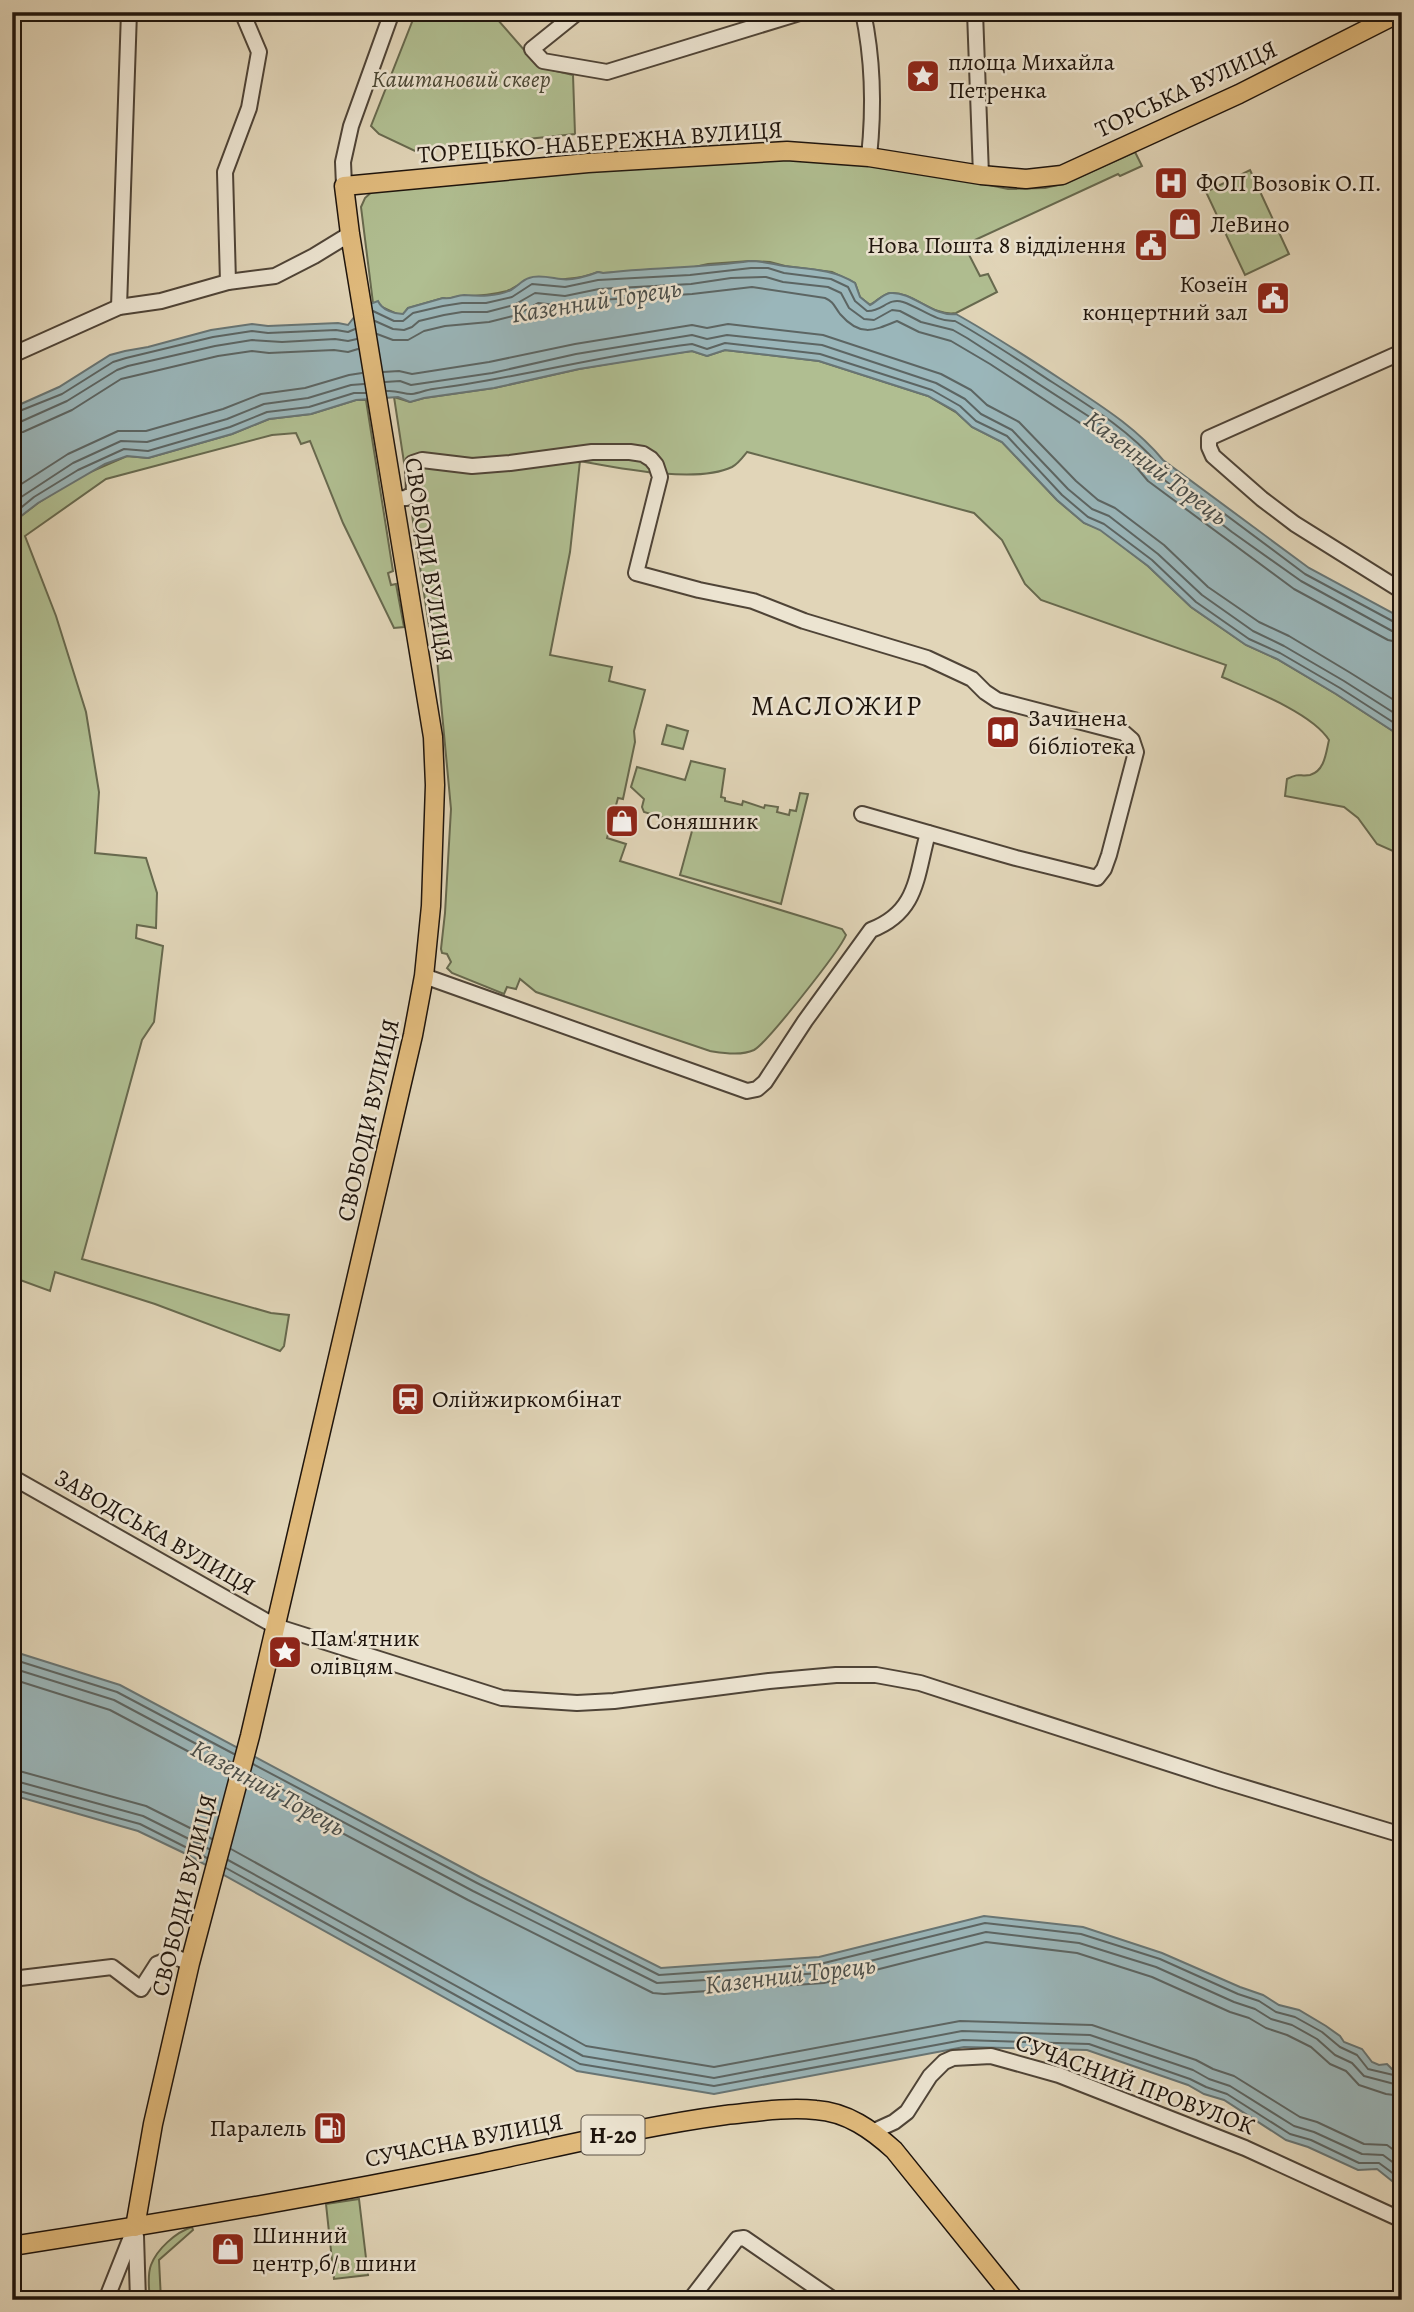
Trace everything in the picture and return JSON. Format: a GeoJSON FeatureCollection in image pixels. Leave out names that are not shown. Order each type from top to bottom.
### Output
{"type":"FeatureCollection","features":[{"type":"Feature","properties":{"kind":"main road","name":"ТОРСЬКА ВУЛИЦЯ"},"geometry":{"type":"LineString","coordinates":[[1026,178],[1062,175],[1239,94],[1401,12]]}},
{"type":"Feature","properties":{"kind":"main road","name":"ТОРЕЦЬКО-НАБЕРЕЖНА ВУЛИЦЯ"},"geometry":{"type":"LineString","coordinates":[[344,186],[588,163],[787,151],[870,157],[981,175],[1026,178]]}},
{"type":"Feature","properties":{"kind":"main road","name":"СВОБОДИ ВУЛИЦЯ"},"geometry":{"type":"LineString","coordinates":[[135,2227],[153,2124],[190,1963],[250,1736],[317,1455],[388,1149],[424,976],[435,821],[433,737],[344,186]]}},
{"type":"Feature","properties":{"kind":"main road","name":"СУЧАСНА ВУЛИЦЯ"},"geometry":{"type":"LineString","coordinates":[[135,2227],[696,2119],[754,2112],[817,2110],[853,2120],[894,2150],[1015,2300]]}},
{"type":"Feature","properties":{"kind":"main road","name":"Н-20"},"geometry":{"type":"LineString","coordinates":[[12,2246],[135,2227]]}},
{"type":"Feature","properties":{"kind":"street"},"geometry":{"type":"LineString","coordinates":[[119,307],[130,12]]}},
{"type":"Feature","properties":{"kind":"street"},"geometry":{"type":"LineString","coordinates":[[228,282],[225,172],[249,108],[259,52],[242,12]]}},
{"type":"Feature","properties":{"kind":"street","name":"СВОБОДИ ВУЛИЦЯ"},"geometry":{"type":"LineString","coordinates":[[344,186],[344,163],[351,126],[392,12]]}},
{"type":"Feature","properties":{"kind":"street"},"geometry":{"type":"LineString","coordinates":[[578,12],[532,49],[543,61],[607,72],[803,12]]}},
{"type":"Feature","properties":{"kind":"street"},"geometry":{"type":"LineString","coordinates":[[863,12],[872,94],[870,157]]}},
{"type":"Feature","properties":{"kind":"street"},"geometry":{"type":"LineString","coordinates":[[975,12],[981,175]]}},
{"type":"Feature","properties":{"kind":"street"},"geometry":{"type":"LineString","coordinates":[[12,355],[119,307],[161,301],[228,282],[275,276],[350,234]]}},
{"type":"Feature","properties":{"kind":"street"},"geometry":{"type":"LineString","coordinates":[[1402,352],[1209,438],[1213,456],[1262,499],[1295,524],[1402,592]]}},
{"type":"Feature","properties":{"kind":"street"},"geometry":{"type":"LineString","coordinates":[[394,499],[406,498],[414,493],[413,463],[422,460],[472,466],[592,452],[643,454],[656,465],[660,477],[636,573],[709,593],[753,601],[804,621],[927,658],[972,680],[997,700],[1124,733],[1132,740],[1136,752],[1109,855],[1097,878],[862,814]]}},
{"type":"Feature","properties":{"kind":"street"},"geometry":{"type":"LineString","coordinates":[[424,976],[747,1091],[757,1089],[765,1082],[871,930],[898,916],[905,908],[928,833]]}},
{"type":"Feature","properties":{"kind":"street","name":"ЗАВОДСЬКА ВУЛИЦЯ"},"geometry":{"type":"LineString","coordinates":[[12,1477],[275,1626],[502,1698],[577,1703],[648,1697],[769,1681],[836,1675],[876,1675],[920,1683],[1207,1776],[1402,1835]]}},
{"type":"Feature","properties":{"kind":"street"},"geometry":{"type":"LineString","coordinates":[[12,1979],[112,1967],[141,1989],[157,1964],[175,1957],[190,1963]]}},
{"type":"Feature","properties":{"kind":"street","name":"СУЧАСНИЙ ПРОВУЛОК"},"geometry":{"type":"LineString","coordinates":[[872,2132],[894,2122],[907,2112],[930,2076],[944,2062],[991,2056],[1080,2082],[1245,2148],[1402,2220]]}},
{"type":"Feature","properties":{"kind":"street"},"geometry":{"type":"LineString","coordinates":[[106,2300],[135,2227]]}},
{"type":"Feature","properties":{"kind":"street"},"geometry":{"type":"LineString","coordinates":[[135,2227],[138,2300]]}},
{"type":"Feature","properties":{"kind":"street"},"geometry":{"type":"LineString","coordinates":[[690,2300],[737,2239],[744,2238],[834,2300]]}},
{"type":"Feature","properties":{"kind":"green space","name":"Каштановий сквер"},"geometry":{"type":"Polygon","coordinates":[[[416,12],[491,12],[539,67],[573,75],[575,134],[415,151],[379,134],[371,126],[416,12]]]}},
{"type":"Feature","properties":{"kind":"green space"},"geometry":{"type":"Polygon","coordinates":[[[1135,152],[1142,166],[1120,176],[1118,174],[964,245],[980,276],[988,274],[997,292],[956,313],[939,311],[898,293],[887,294],[870,305],[860,297],[855,283],[832,272],[750,261],[690,268],[598,272],[580,277],[532,282],[496,293],[443,298],[408,308],[404,314],[397,314],[373,303],[361,207],[365,198],[375,189],[573,170],[788,156],[841,160],[936,174],[1008,189],[1045,188],[1066,183],[1135,152]]]}},
{"type":"Feature","properties":{"kind":"green space"},"geometry":{"type":"Polygon","coordinates":[[[1250,170],[1289,254],[1245,275],[1206,192],[1250,170]]]}},
{"type":"Feature","properties":{"kind":"green space"},"geometry":{"type":"Polygon","coordinates":[[[725,350],[819,361],[928,396],[957,413],[972,427],[1002,442],[1057,500],[1084,523],[1100,529],[1148,566],[1191,607],[1246,645],[1277,659],[1402,737],[1402,855],[1377,844],[1358,818],[1344,807],[1285,796],[1287,779],[1310,775],[1319,770],[1329,740],[1321,730],[1280,703],[1222,677],[1226,665],[1041,600],[1025,584],[1002,540],[974,513],[747,452],[732,467],[699,474],[657,473],[580,461],[570,552],[550,655],[612,667],[609,681],[645,690],[634,731],[635,742],[623,799],[618,798],[607,838],[626,844],[620,861],[842,929],[846,935],[818,976],[773,1031],[754,1050],[744,1053],[710,1051],[536,992],[520,979],[516,989],[507,987],[504,994],[452,973],[447,968],[451,962],[441,949],[451,809],[437,659],[442,651],[440,638],[436,638],[429,626],[394,397],[410,402],[654,356],[692,351],[707,356],[725,350]]]}},
{"type":"Feature","properties":{"kind":"green space"},"geometry":{"type":"Polygon","coordinates":[[[356,400],[366,400],[393,571],[388,573],[391,585],[396,584],[404,627],[394,628],[343,523],[310,441],[301,444],[296,433],[272,435],[106,479],[25,536],[56,616],[86,712],[99,792],[95,853],[146,858],[157,893],[156,928],[137,925],[136,938],[163,946],[154,1022],[142,1040],[82,1259],[271,1313],[289,1315],[284,1346],[280,1351],[155,1304],[55,1272],[50,1291],[12,1277],[12,523],[81,476],[127,456],[148,458],[232,434],[269,419],[311,414],[356,400]]]}},
{"type":"Feature","properties":{"kind":"green space"},"geometry":{"type":"Polygon","coordinates":[[[667,725],[688,731],[683,749],[662,744],[667,725]]]}},
{"type":"Feature","properties":{"kind":"green space"},"geometry":{"type":"Polygon","coordinates":[[[691,761],[725,769],[721,797],[725,798],[725,801],[742,805],[743,801],[764,808],[765,805],[778,807],[777,812],[789,815],[790,810],[796,811],[800,793],[808,794],[781,904],[680,875],[691,826],[644,812],[644,799],[631,787],[637,767],[685,780],[691,761]]]}},
{"type":"Feature","properties":{"kind":"green space"},"geometry":{"type":"Polygon","coordinates":[[[359,2199],[368,2275],[334,2279],[326,2204],[359,2199]]]}},
{"type":"Feature","properties":{"kind":"green space"},"geometry":{"type":"Polygon","coordinates":[[[192,2227],[193,2230],[159,2260],[161,2300],[150,2300],[149,2273],[154,2259],[168,2242],[192,2227]]]}},
{"type":"Feature","properties":{"kind":"water","name":"Казенний Торець"},"geometry":{"type":"Polygon","coordinates":[[[750,261],[821,270],[847,278],[855,283],[860,297],[870,305],[887,294],[898,293],[939,312],[956,314],[1023,354],[1116,416],[1163,460],[1309,568],[1402,618],[1402,737],[1277,659],[1246,645],[1191,607],[1148,566],[1100,530],[1084,523],[1057,500],[1002,442],[972,427],[955,411],[928,396],[819,361],[725,350],[707,356],[692,351],[579,369],[494,388],[410,402],[398,397],[356,400],[311,414],[269,419],[232,434],[148,458],[127,456],[105,464],[38,503],[12,523],[12,408],[59,387],[110,355],[211,330],[252,324],[348,325],[362,307],[378,301],[389,311],[403,314],[408,308],[443,298],[500,294],[533,277],[570,279],[598,272],[750,261]]]}},
{"type":"Feature","properties":{"kind":"water","name":"Казенний Торець"},"geometry":{"type":"Polygon","coordinates":[[[12,1651],[120,1685],[480,1877],[661,1968],[819,1957],[984,1916],[1083,1927],[1162,1953],[1263,1995],[1279,2005],[1299,2010],[1326,2026],[1344,2042],[1362,2049],[1372,2062],[1387,2064],[1392,2069],[1402,2071],[1402,2189],[1377,2169],[1358,2170],[1286,2140],[1224,2100],[1087,2050],[964,2047],[714,2094],[577,2071],[184,1853],[138,1831],[12,1795],[12,1651]]]}},
{"type":"Feature","properties":{"kind":"place","name":"площа Михайла Петренка"},"geometry":{"type":"Point","coordinates":[923,76]}},
{"type":"Feature","properties":{"kind":"place","name":"ФОП Возовік О.П."},"geometry":{"type":"Point","coordinates":[1171,183]}},
{"type":"Feature","properties":{"kind":"place","name":"ЛеВино"},"geometry":{"type":"Point","coordinates":[1185,224]}},
{"type":"Feature","properties":{"kind":"place","name":"Нова Пошта 8 відділення"},"geometry":{"type":"Point","coordinates":[1151,245]}},
{"type":"Feature","properties":{"kind":"place","name":"Козеїн концертний зал"},"geometry":{"type":"Point","coordinates":[1273,298]}},
{"type":"Feature","properties":{"kind":"place","name":"Зачинена бібліотека"},"geometry":{"type":"Point","coordinates":[1003,732]}},
{"type":"Feature","properties":{"kind":"place","name":"Соняшник"},"geometry":{"type":"Point","coordinates":[622,821]}},
{"type":"Feature","properties":{"kind":"place","name":"Олійжиркомбiнат"},"geometry":{"type":"Point","coordinates":[408,1399]}},
{"type":"Feature","properties":{"kind":"place","name":"Пам'ятник олівцям"},"geometry":{"type":"Point","coordinates":[285,1652]}},
{"type":"Feature","properties":{"kind":"place","name":"Паралель"},"geometry":{"type":"Point","coordinates":[330,2128]}},
{"type":"Feature","properties":{"kind":"place","name":"Шинний центр,б/в шини"},"geometry":{"type":"Point","coordinates":[228,2249]}},
{"type":"Feature","properties":{"kind":"district","name":"МАСЛОЖИР"},"geometry":{"type":"Point","coordinates":[837,706]}}]}
